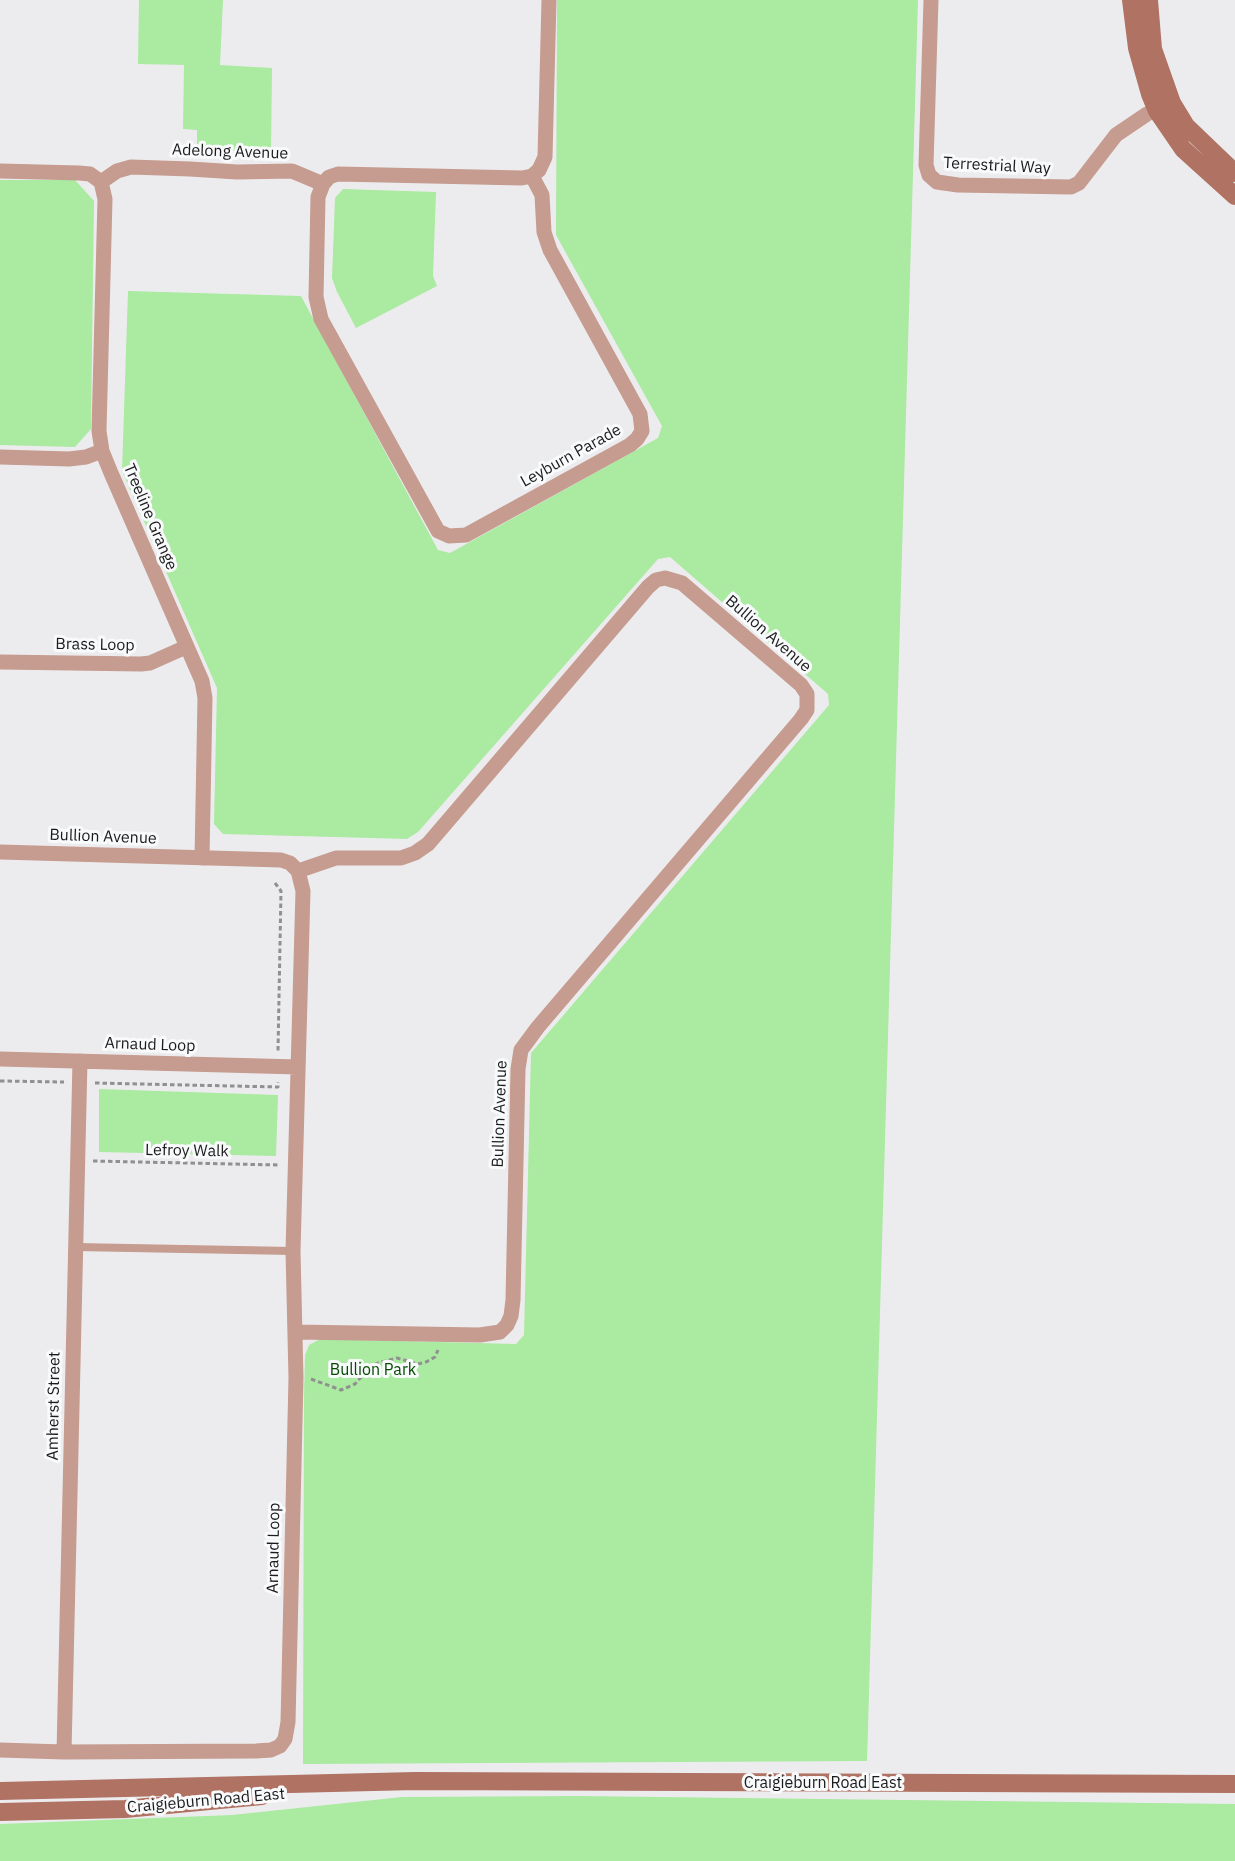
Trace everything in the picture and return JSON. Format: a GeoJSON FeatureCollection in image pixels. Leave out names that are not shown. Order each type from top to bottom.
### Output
{"type":"FeatureCollection","features":[{"type":"Feature","properties":{"kind":"main road"},"geometry":{"type":"LineString","coordinates":[[1131,0],[1137,48],[1150,94],[1235,173]]}},
{"type":"Feature","properties":{"kind":"main road"},"geometry":{"type":"LineString","coordinates":[[1149,0],[1153,49],[1164,107],[1184,149],[1235,196]]}},
{"type":"Feature","properties":{"kind":"main road","name":"Craigieburn Road East"},"geometry":{"type":"LineString","coordinates":[[0,1812],[125,1809],[411,1781]]}},
{"type":"Feature","properties":{"kind":"main road","name":"Craigieburn Road East"},"geometry":{"type":"LineString","coordinates":[[0,1791],[411,1781],[1235,1785]]}},
{"type":"Feature","properties":{"kind":"street"},"geometry":{"type":"LineString","coordinates":[[323,184],[329,177],[339,174],[522,178],[532,176],[539,170],[545,157],[549,0]]}},
{"type":"Feature","properties":{"kind":"street","name":"Terrestrial Way"},"geometry":{"type":"LineString","coordinates":[[931,0],[926,165],[929,175],[937,182],[958,185],[1071,187],[1079,183],[1116,135],[1148,114],[1164,107]]}},
{"type":"Feature","properties":{"kind":"street","name":"Adelong Avenue"},"geometry":{"type":"LineString","coordinates":[[101,182],[117,171],[131,167],[227,172],[292,171],[323,184]]}},
{"type":"Feature","properties":{"kind":"street"},"geometry":{"type":"LineString","coordinates":[[0,171],[79,172],[90,174],[101,182]]}},
{"type":"Feature","properties":{"kind":"street","name":"Leyburn Parade"},"geometry":{"type":"LineString","coordinates":[[323,184],[318,197],[316,297],[321,319],[438,531],[457,537],[466,535],[630,445],[642,431],[640,414],[550,250],[544,232],[542,195],[532,176]]}},
{"type":"Feature","properties":{"kind":"street","name":"Treeline Grange"},"geometry":{"type":"LineString","coordinates":[[101,182],[105,199],[99,431],[102,451],[202,681],[205,698],[202,858]]}},
{"type":"Feature","properties":{"kind":"street"},"geometry":{"type":"LineString","coordinates":[[0,457],[69,459],[86,457],[102,451]]}},
{"type":"Feature","properties":{"kind":"street","name":"Bullion Avenue"},"geometry":{"type":"LineString","coordinates":[[0,852],[281,860],[290,863],[298,871],[336,858],[401,858],[415,853],[428,844],[648,587],[656,580],[665,578],[682,583],[801,685],[807,694],[807,710],[801,719],[526,1042],[519,1058],[511,1316],[507,1325],[500,1332],[491,1334],[296,1332]]}},
{"type":"Feature","properties":{"kind":"street","name":"Brass Loop"},"geometry":{"type":"LineString","coordinates":[[0,662],[141,664],[150,663],[186,647]]}},
{"type":"Feature","properties":{"kind":"street","name":"Arnaud Loop"},"geometry":{"type":"LineString","coordinates":[[0,1750],[256,1751],[271,1750],[280,1746],[285,1739],[288,1722],[296,1378],[293,1251],[303,891],[298,871]]}},
{"type":"Feature","properties":{"kind":"street","name":"Arnaud Loop"},"geometry":{"type":"LineString","coordinates":[[0,1059],[298,1067]]}},
{"type":"Feature","properties":{"kind":"street","name":"Amherst Street"},"geometry":{"type":"LineString","coordinates":[[63,1752],[80,1061]]}},
{"type":"Feature","properties":{"kind":"lane"},"geometry":{"type":"LineString","coordinates":[[75,1247],[293,1251]]}},
{"type":"Feature","properties":{"kind":"path"},"geometry":{"type":"LineString","coordinates":[[0,1081],[278,1087],[281,891],[275,883]]}},
{"type":"Feature","properties":{"kind":"path","name":"Lefroy Walk"},"geometry":{"type":"LineString","coordinates":[[77,1160],[296,1166]]}},
{"type":"Feature","properties":{"kind":"path"},"geometry":{"type":"LineString","coordinates":[[296,1378],[316,1380],[341,1390],[355,1384],[370,1367],[388,1359],[397,1358],[418,1364],[435,1357],[438,1350],[438,1334]]}},
{"type":"Feature","properties":{"kind":"green space"},"geometry":{"type":"Polygon","coordinates":[[[139,0],[223,0],[220,65],[272,68],[271,152],[197,150],[197,130],[183,129],[184,65],[138,64],[139,0]]]}},
{"type":"Feature","properties":{"kind":"green space","name":"Bullion Park"},"geometry":{"type":"Polygon","coordinates":[[[557,0],[918,0],[867,1761],[303,1764],[304,1398],[305,1355],[309,1345],[320,1339],[516,1344],[524,1335],[531,1053],[829,705],[828,694],[670,557],[658,559],[418,832],[407,839],[223,834],[214,824],[217,688],[122,471],[128,291],[301,296],[438,550],[450,553],[658,438],[662,426],[556,235],[557,0]]]}},
{"type":"Feature","properties":{"kind":"green space"},"geometry":{"type":"Polygon","coordinates":[[[0,180],[75,180],[94,201],[91,429],[75,447],[0,445],[0,180]]]}},
{"type":"Feature","properties":{"kind":"green space"},"geometry":{"type":"Polygon","coordinates":[[[343,189],[436,192],[433,276],[437,286],[356,328],[332,278],[335,198],[343,189]]]}},
{"type":"Feature","properties":{"kind":"green space"},"geometry":{"type":"Polygon","coordinates":[[[99,1089],[278,1095],[276,1156],[99,1152],[99,1089]]]}},
{"type":"Feature","properties":{"kind":"green space"},"geometry":{"type":"Polygon","coordinates":[[[578,1796],[1235,1804],[1235,1861],[0,1861],[0,1824],[232,1815],[402,1797],[578,1796]]]}}]}
